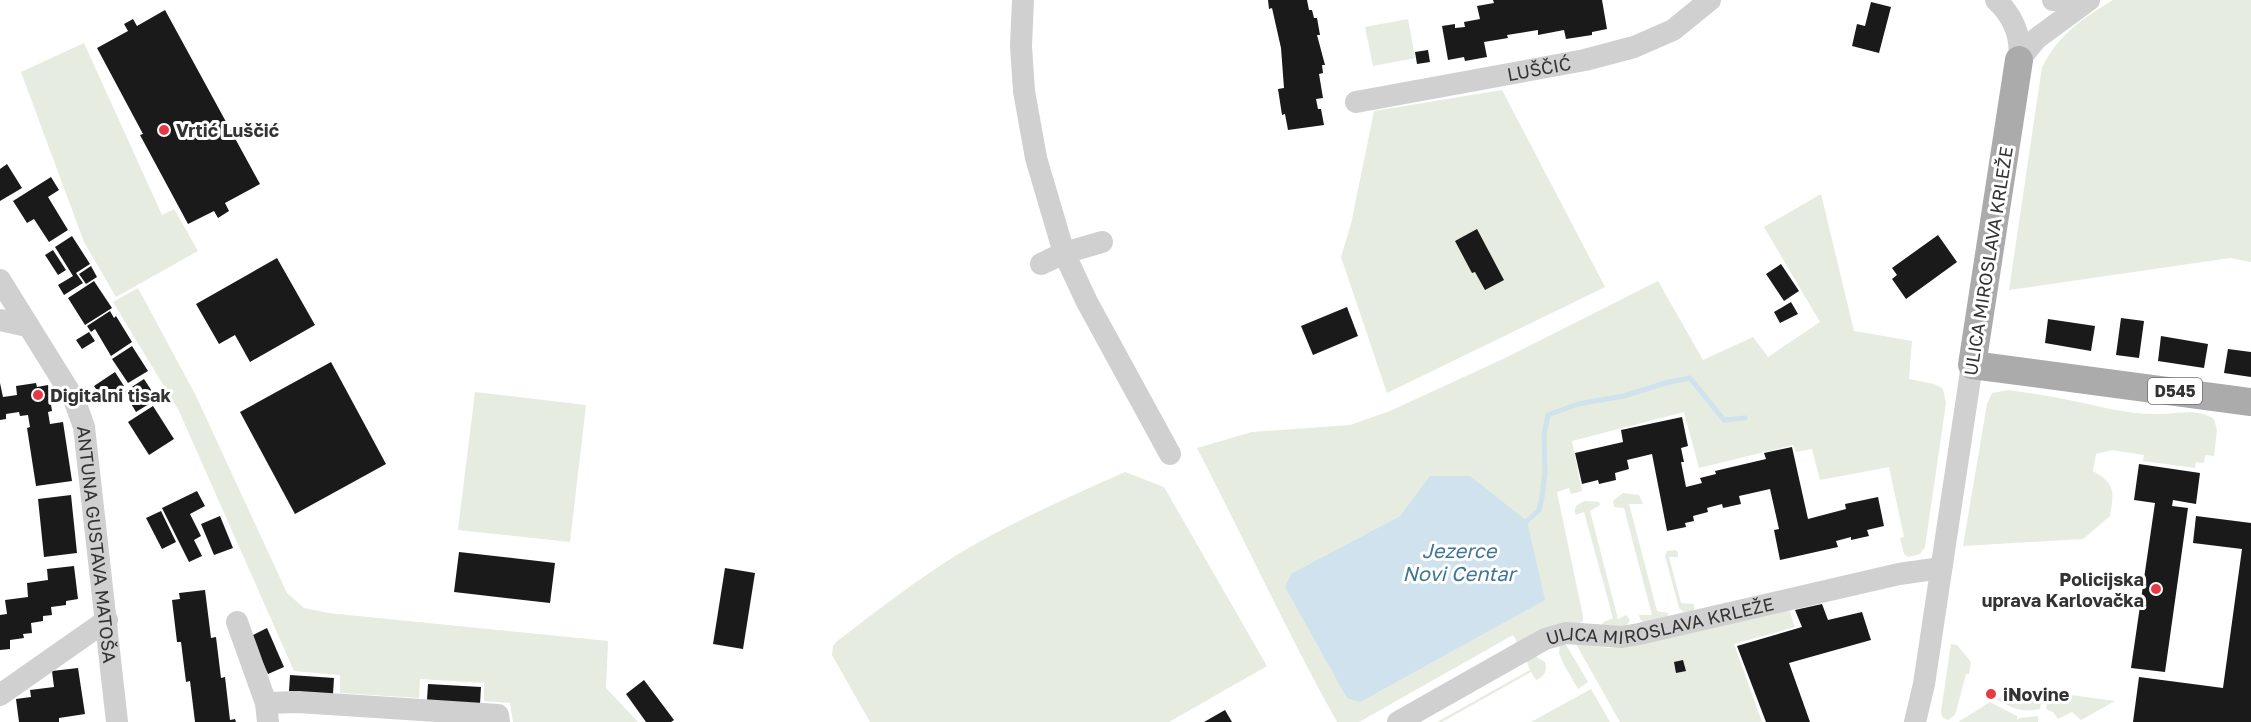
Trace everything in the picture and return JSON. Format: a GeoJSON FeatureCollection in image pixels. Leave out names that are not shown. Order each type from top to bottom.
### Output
{"type":"FeatureCollection","features":[{"type":"Feature","properties":{"kind":"main road","name":"ULICA MIROSLAVA KRLEŽE"},"geometry":{"type":"LineString","coordinates":[[1972,365],[2019,60]]}},
{"type":"Feature","properties":{"kind":"main road","name":"D545"},"geometry":{"type":"LineString","coordinates":[[1972,365],[2251,402]]}},
{"type":"Feature","properties":{"kind":"street"},"geometry":{"type":"LineString","coordinates":[[1023,0],[1021,46],[1024,91],[1036,158],[1071,250],[1098,291],[1176,451]]}},
{"type":"Feature","properties":{"kind":"street"},"geometry":{"type":"LineString","coordinates":[[1038,0],[1035,38],[1037,79],[1047,155],[1071,250]]}},
{"type":"Feature","properties":{"kind":"street","name":"LUŠČIĆ"},"geometry":{"type":"LineString","coordinates":[[1356,102],[1585,60],[1634,47],[1673,30],[1710,0]]}},
{"type":"Feature","properties":{"kind":"street"},"geometry":{"type":"LineString","coordinates":[[1995,0],[2010,17],[2016,32],[2019,43],[2019,60]]}},
{"type":"Feature","properties":{"kind":"street"},"geometry":{"type":"LineString","coordinates":[[2054,0],[2067,0]]}},
{"type":"Feature","properties":{"kind":"street"},"geometry":{"type":"LineString","coordinates":[[2019,60],[2036,39],[2089,0]]}},
{"type":"Feature","properties":{"kind":"street"},"geometry":{"type":"LineString","coordinates":[[1041,264],[1071,250],[1102,242]]}},
{"type":"Feature","properties":{"kind":"street","name":"ANTUNA GUSTAVA MATOŠA"},"geometry":{"type":"LineString","coordinates":[[0,280],[74,399],[84,427],[117,722]]}},
{"type":"Feature","properties":{"kind":"street"},"geometry":{"type":"LineString","coordinates":[[0,320],[27,326]]}},
{"type":"Feature","properties":{"kind":"street","name":"ULICA MIROSLAVA KRLEŽE"},"geometry":{"type":"LineString","coordinates":[[1915,722],[1924,684],[1972,365]]}},
{"type":"Feature","properties":{"kind":"street","name":"ULICA MIROSLAVA KRLEŽE"},"geometry":{"type":"LineString","coordinates":[[1398,722],[1545,639],[1566,633],[1622,637],[1899,574],[1941,568]]}},
{"type":"Feature","properties":{"kind":"street"},"geometry":{"type":"LineString","coordinates":[[0,695],[107,620]]}},
{"type":"Feature","properties":{"kind":"street"},"geometry":{"type":"LineString","coordinates":[[237,621],[267,712],[298,702],[498,715],[499,722]]}},
{"type":"Feature","properties":{"kind":"street","name":"ULICA MIROSLAVA KRLEŽE"},"geometry":{"type":"LineString","coordinates":[[1924,684],[1929,722]]}},
{"type":"Feature","properties":{"kind":"shaded area"},"geometry":{"type":"Polygon","coordinates":[[[2113,0],[2251,0],[2251,262],[2230,258],[2009,290],[2042,67],[2064,36],[2113,0]]]}},
{"type":"Feature","properties":{"kind":"shaded area"},"geometry":{"type":"Polygon","coordinates":[[[1408,19],[1415,58],[1373,66],[1365,27],[1408,19]]]}},
{"type":"Feature","properties":{"kind":"shaded area"},"geometry":{"type":"Polygon","coordinates":[[[84,43],[162,215],[174,209],[198,251],[116,297],[84,242],[21,72],[84,43]]]}},
{"type":"Feature","properties":{"kind":"shaded area"},"geometry":{"type":"Polygon","coordinates":[[[1502,90],[1605,287],[1387,393],[1341,257],[1351,224],[1374,111],[1502,90]]]}},
{"type":"Feature","properties":{"kind":"shaded area"},"geometry":{"type":"Polygon","coordinates":[[[1821,194],[1854,331],[1912,341],[1909,379],[1934,384],[1943,389],[1946,403],[1925,547],[1920,554],[1908,557],[1904,554],[1900,538],[1904,537],[1889,467],[1820,480],[1812,449],[1796,452],[1793,445],[1699,468],[1684,412],[1572,441],[1582,491],[1571,494],[1569,488],[1557,492],[1583,621],[1579,624],[1554,625],[1518,644],[1513,635],[1359,722],[1337,722],[1197,448],[1252,432],[1350,425],[1390,411],[1503,359],[1658,281],[1703,360],[1753,337],[1768,357],[1820,322],[1764,227],[1821,194]],[[1410,505],[1400,516],[1292,573],[1347,698],[1410,505]]]}},
{"type":"Feature","properties":{"kind":"shaded area"},"geometry":{"type":"Polygon","coordinates":[[[138,288],[196,396],[287,593],[304,608],[328,613],[608,641],[606,688],[638,722],[513,722],[510,703],[484,701],[484,683],[420,679],[419,698],[340,693],[340,675],[294,671],[179,411],[113,302],[138,288]]]}},
{"type":"Feature","properties":{"kind":"shaded area"},"geometry":{"type":"Polygon","coordinates":[[[2009,390],[2114,410],[2160,414],[2188,412],[2207,416],[2214,419],[2217,430],[2214,456],[2205,455],[2204,463],[2196,462],[2195,468],[2143,461],[2144,455],[2112,450],[2096,454],[2093,471],[2106,480],[2112,489],[2110,516],[2083,539],[1963,546],[1987,404],[1992,393],[2009,390]]]}},
{"type":"Feature","properties":{"kind":"shaded area"},"geometry":{"type":"Polygon","coordinates":[[[475,392],[586,405],[570,542],[458,530],[475,392]]]}},
{"type":"Feature","properties":{"kind":"shaded area"},"geometry":{"type":"Polygon","coordinates":[[[1125,472],[1164,487],[1267,666],[1169,722],[870,722],[832,655],[836,642],[912,585],[960,553],[1020,520],[1125,472]]]}},
{"type":"Feature","properties":{"kind":"shaded area"},"geometry":{"type":"Polygon","coordinates":[[[1623,493],[1639,495],[1643,504],[1629,504],[1657,611],[1668,613],[1668,618],[1644,622],[1640,619],[1639,615],[1652,615],[1624,508],[1614,507],[1613,501],[1623,493]]]}},
{"type":"Feature","properties":{"kind":"shaded area"},"geometry":{"type":"Polygon","coordinates":[[[1585,501],[1599,502],[1600,505],[1590,511],[1618,619],[1626,615],[1630,620],[1625,628],[1601,626],[1613,618],[1584,512],[1576,515],[1575,512],[1576,506],[1585,501]]]}},
{"type":"Feature","properties":{"kind":"shaded area"},"geometry":{"type":"Polygon","coordinates":[[[1667,551],[1678,552],[1678,557],[1669,557],[1681,603],[1694,604],[1694,610],[1685,613],[1679,608],[1665,556],[1667,551]]]}},
{"type":"Feature","properties":{"kind":"shaded area"},"geometry":{"type":"Polygon","coordinates":[[[1787,603],[1795,627],[1734,644],[1762,722],[1620,722],[1576,644],[1609,648],[1632,645],[1787,603]]]}},
{"type":"Feature","properties":{"kind":"shaded area"},"geometry":{"type":"Polygon","coordinates":[[[1565,643],[1588,682],[1578,689],[1559,653],[1560,644],[1565,643]]]}},
{"type":"Feature","properties":{"kind":"shaded area"},"geometry":{"type":"Polygon","coordinates":[[[1951,644],[1957,645],[1971,662],[1955,715],[1948,720],[1942,717],[1941,711],[1951,644]]]}},
{"type":"Feature","properties":{"kind":"shaded area"},"geometry":{"type":"Polygon","coordinates":[[[1535,656],[1546,665],[1546,671],[1541,677],[1536,680],[1531,672],[1442,722],[1437,722],[1530,670],[1526,659],[1535,656]]]}},
{"type":"Feature","properties":{"kind":"shaded area"},"geometry":{"type":"Polygon","coordinates":[[[1591,689],[1610,722],[1531,722],[1591,689]]]}},
{"type":"Feature","properties":{"kind":"shaded area"},"geometry":{"type":"Polygon","coordinates":[[[2020,690],[2043,692],[2040,709],[2016,709],[1996,699],[2020,690]]]}},
{"type":"Feature","properties":{"kind":"shaded area"},"geometry":{"type":"Polygon","coordinates":[[[2049,692],[2115,701],[2081,720],[2072,712],[2058,719],[2053,712],[2046,709],[2049,692]]]}},
{"type":"Feature","properties":{"kind":"shaded area"},"geometry":{"type":"Polygon","coordinates":[[[1990,702],[2017,716],[2017,720],[2038,716],[2038,722],[1958,722],[1990,702]]]}},
{"type":"Feature","properties":{"kind":"water","name":"Jezerce Novi Centar"},"geometry":{"type":"Polygon","coordinates":[[[1430,476],[1470,476],[1527,521],[1545,600],[1360,702],[1347,698],[1285,587],[1292,573],[1400,516],[1430,476]]]}},
{"type":"Feature","properties":{"kind":"building"},"geometry":{"type":"Polygon","coordinates":[[[1268,0],[1307,0],[1309,10],[1312,10],[1314,18],[1317,18],[1320,35],[1317,35],[1325,65],[1322,65],[1323,73],[1319,74],[1323,98],[1316,99],[1318,109],[1321,109],[1324,125],[1288,130],[1285,114],[1282,115],[1278,89],[1284,88],[1281,48],[1268,0]]]}},
{"type":"Feature","properties":{"kind":"building"},"geometry":{"type":"Polygon","coordinates":[[[1493,0],[1602,0],[1607,29],[1592,32],[1592,35],[1566,39],[1564,30],[1538,35],[1538,30],[1507,35],[1508,38],[1484,42],[1487,57],[1465,61],[1464,57],[1448,60],[1442,26],[1455,24],[1455,28],[1465,27],[1464,22],[1480,19],[1477,6],[1494,3],[1493,0]]]}},
{"type":"Feature","properties":{"kind":"building"},"geometry":{"type":"Polygon","coordinates":[[[1871,2],[1891,7],[1879,53],[1852,46],[1857,24],[1865,26],[1871,2]]]}},
{"type":"Feature","properties":{"kind":"building"},"geometry":{"type":"Polygon","coordinates":[[[165,10],[260,184],[225,203],[229,211],[218,218],[214,211],[188,224],[97,48],[128,31],[124,24],[133,19],[137,26],[165,10]]]}},
{"type":"Feature","properties":{"kind":"building"},"geometry":{"type":"Polygon","coordinates":[[[1428,50],[1430,62],[1417,64],[1415,52],[1428,50]]]}},
{"type":"Feature","properties":{"kind":"building"},"geometry":{"type":"Polygon","coordinates":[[[7,164],[22,188],[0,201],[0,169],[7,164]]]}},
{"type":"Feature","properties":{"kind":"building"},"geometry":{"type":"Polygon","coordinates":[[[51,177],[59,190],[48,197],[68,230],[49,242],[34,219],[27,223],[13,201],[51,177]]]}},
{"type":"Feature","properties":{"kind":"building"},"geometry":{"type":"Polygon","coordinates":[[[1477,229],[1504,280],[1485,290],[1475,272],[1472,273],[1455,241],[1477,229]]]}},
{"type":"Feature","properties":{"kind":"building"},"geometry":{"type":"Polygon","coordinates":[[[1938,235],[1957,262],[1906,299],[1892,279],[1897,275],[1892,268],[1938,235]]]}},
{"type":"Feature","properties":{"kind":"building"},"geometry":{"type":"Polygon","coordinates":[[[72,236],[90,264],[76,273],[83,283],[64,295],[58,285],[73,276],[55,247],[72,236]]]}},
{"type":"Feature","properties":{"kind":"building"},"geometry":{"type":"Polygon","coordinates":[[[53,250],[66,270],[58,275],[45,255],[53,250]]]}},
{"type":"Feature","properties":{"kind":"building"},"geometry":{"type":"Polygon","coordinates":[[[277,258],[315,325],[250,362],[235,335],[219,344],[196,304],[277,258]]]}},
{"type":"Feature","properties":{"kind":"building"},"geometry":{"type":"Polygon","coordinates":[[[1781,264],[1799,291],[1784,301],[1766,274],[1781,264]]]}},
{"type":"Feature","properties":{"kind":"building"},"geometry":{"type":"Polygon","coordinates":[[[91,266],[97,277],[86,284],[79,274],[91,266]]]}},
{"type":"Feature","properties":{"kind":"building"},"geometry":{"type":"Polygon","coordinates":[[[94,281],[112,308],[85,325],[68,298],[94,281]]]}},
{"type":"Feature","properties":{"kind":"building"},"geometry":{"type":"Polygon","coordinates":[[[1791,302],[1798,314],[1780,323],[1774,312],[1791,302]]]}},
{"type":"Feature","properties":{"kind":"building"},"geometry":{"type":"Polygon","coordinates":[[[1347,307],[1358,336],[1313,355],[1301,326],[1347,307]]]}},
{"type":"Feature","properties":{"kind":"building"},"geometry":{"type":"Polygon","coordinates":[[[110,311],[114,318],[116,316],[132,342],[111,356],[95,329],[91,332],[87,326],[110,311]]]}},
{"type":"Feature","properties":{"kind":"building"},"geometry":{"type":"Polygon","coordinates":[[[2121,318],[2144,321],[2139,358],[2116,355],[2121,318]]]}},
{"type":"Feature","properties":{"kind":"building"},"geometry":{"type":"Polygon","coordinates":[[[2048,319],[2095,326],[2091,351],[2045,343],[2048,319]]]}},
{"type":"Feature","properties":{"kind":"building"},"geometry":{"type":"Polygon","coordinates":[[[89,332],[95,341],[82,349],[76,340],[89,332]]]}},
{"type":"Feature","properties":{"kind":"building"},"geometry":{"type":"Polygon","coordinates":[[[2161,336],[2208,344],[2204,368],[2158,361],[2161,336]]]}},
{"type":"Feature","properties":{"kind":"building"},"geometry":{"type":"Polygon","coordinates":[[[132,346],[148,371],[128,383],[112,359],[132,346]]]}},
{"type":"Feature","properties":{"kind":"building"},"geometry":{"type":"Polygon","coordinates":[[[2228,349],[2251,352],[2251,377],[2224,373],[2228,349]]]}},
{"type":"Feature","properties":{"kind":"building"},"geometry":{"type":"Polygon","coordinates":[[[331,362],[386,464],[295,514],[240,412],[331,362]]]}},
{"type":"Feature","properties":{"kind":"building"},"geometry":{"type":"Polygon","coordinates":[[[115,372],[124,386],[103,399],[94,386],[115,372]]]}},
{"type":"Feature","properties":{"kind":"building"},"geometry":{"type":"Polygon","coordinates":[[[144,379],[157,399],[136,412],[124,392],[144,379]]]}},
{"type":"Feature","properties":{"kind":"building"},"geometry":{"type":"Polygon","coordinates":[[[0,383],[3,397],[17,395],[16,386],[36,383],[37,387],[48,385],[52,411],[48,412],[50,424],[63,422],[72,481],[36,486],[27,428],[30,427],[28,415],[20,416],[19,412],[6,414],[6,419],[0,420],[0,383]]]}},
{"type":"Feature","properties":{"kind":"building"},"geometry":{"type":"Polygon","coordinates":[[[153,406],[174,439],[149,455],[128,422],[153,406]]]}},
{"type":"Feature","properties":{"kind":"building"},"geometry":{"type":"Polygon","coordinates":[[[1682,417],[1688,446],[1681,448],[1686,487],[1702,483],[1700,478],[1716,474],[1715,471],[1766,459],[1764,453],[1792,447],[1808,519],[1846,509],[1845,504],[1878,497],[1884,526],[1867,530],[1869,536],[1836,541],[1838,547],[1780,560],[1774,530],[1779,529],[1770,489],[1739,496],[1741,504],[1723,508],[1722,504],[1707,508],[1708,512],[1693,516],[1694,521],[1685,523],[1686,527],[1667,531],[1652,454],[1627,460],[1629,469],[1615,473],[1616,480],[1599,484],[1598,480],[1582,484],[1575,453],[1623,442],[1621,430],[1682,417]]]}},
{"type":"Feature","properties":{"kind":"building"},"geometry":{"type":"Polygon","coordinates":[[[2139,464],[2200,473],[2196,504],[2173,500],[2172,506],[2188,508],[2165,672],[2131,668],[2155,503],[2134,500],[2139,464]]]}},
{"type":"Feature","properties":{"kind":"building"},"geometry":{"type":"Polygon","coordinates":[[[197,491],[205,506],[190,514],[201,536],[194,540],[202,556],[189,562],[162,508],[197,491]]]}},
{"type":"Feature","properties":{"kind":"building"},"geometry":{"type":"Polygon","coordinates":[[[71,495],[77,553],[44,557],[38,499],[71,495]]]}},
{"type":"Feature","properties":{"kind":"building"},"geometry":{"type":"Polygon","coordinates":[[[161,511],[176,542],[162,549],[146,518],[161,511]]]}},
{"type":"Feature","properties":{"kind":"building"},"geometry":{"type":"Polygon","coordinates":[[[220,516],[233,548],[214,555],[201,524],[220,516]]]}},
{"type":"Feature","properties":{"kind":"building"},"geometry":{"type":"Polygon","coordinates":[[[2196,516],[2251,523],[2251,722],[2133,722],[2139,677],[2223,688],[2242,549],[2193,543],[2196,516]]]}},
{"type":"Feature","properties":{"kind":"building"},"geometry":{"type":"Polygon","coordinates":[[[459,552],[555,563],[550,603],[454,592],[459,552]]]}},
{"type":"Feature","properties":{"kind":"building"},"geometry":{"type":"Polygon","coordinates":[[[74,566],[78,599],[66,601],[66,605],[51,607],[52,615],[43,616],[43,621],[31,623],[32,633],[23,634],[24,638],[10,640],[10,649],[0,650],[0,615],[7,614],[5,600],[28,597],[27,583],[48,580],[47,569],[74,566]]]}},
{"type":"Feature","properties":{"kind":"building"},"geometry":{"type":"Polygon","coordinates":[[[725,568],[755,573],[743,649],[713,644],[725,568]]]}},
{"type":"Feature","properties":{"kind":"building"},"geometry":{"type":"Polygon","coordinates":[[[205,590],[211,638],[216,637],[221,678],[225,677],[230,720],[235,719],[236,722],[195,722],[190,681],[186,682],[181,642],[177,642],[172,600],[180,599],[179,593],[205,590]]]}},
{"type":"Feature","properties":{"kind":"building"},"geometry":{"type":"Polygon","coordinates":[[[1822,604],[1828,620],[1862,612],[1871,640],[1789,663],[1810,722],[1766,722],[1737,646],[1802,627],[1795,610],[1822,604]]]}},
{"type":"Feature","properties":{"kind":"building"},"geometry":{"type":"Polygon","coordinates":[[[267,628],[284,667],[268,674],[251,636],[267,628]]]}},
{"type":"Feature","properties":{"kind":"building"},"geometry":{"type":"Polygon","coordinates":[[[1683,660],[1686,671],[1676,673],[1674,662],[1683,660]]]}},
{"type":"Feature","properties":{"kind":"building"},"geometry":{"type":"Polygon","coordinates":[[[78,668],[85,714],[59,718],[59,722],[19,722],[16,699],[31,697],[30,690],[54,687],[52,671],[78,668]]]}},
{"type":"Feature","properties":{"kind":"building"},"geometry":{"type":"Polygon","coordinates":[[[290,675],[334,678],[333,694],[289,691],[290,675]]]}},
{"type":"Feature","properties":{"kind":"building"},"geometry":{"type":"Polygon","coordinates":[[[644,680],[674,720],[646,722],[626,694],[644,680]]]}},
{"type":"Feature","properties":{"kind":"building"},"geometry":{"type":"Polygon","coordinates":[[[428,684],[481,687],[480,704],[427,700],[428,684]]]}},
{"type":"Feature","properties":{"kind":"building"},"geometry":{"type":"Polygon","coordinates":[[[1225,710],[1232,722],[1204,722],[1225,710]]]}},
{"type":"Feature","properties":{"kind":"waterway"},"geometry":{"type":"LineString","coordinates":[[1527,521],[1539,510],[1542,497],[1545,471],[1544,435],[1548,415],[1578,404],[1624,396],[1690,378],[1724,420],[1745,418]]}},
{"type":"Feature","properties":{"kind":"place","name":"Vrtić Luščić"},"geometry":{"type":"Point","coordinates":[164,130]}},
{"type":"Feature","properties":{"kind":"place","name":"Digitalni tisak"},"geometry":{"type":"Point","coordinates":[38,395]}},
{"type":"Feature","properties":{"kind":"place","name":"Policijska uprava Karlovačka"},"geometry":{"type":"Point","coordinates":[2156,589]}},
{"type":"Feature","properties":{"kind":"place","name":"iNovine"},"geometry":{"type":"Point","coordinates":[1991,694]}}]}
